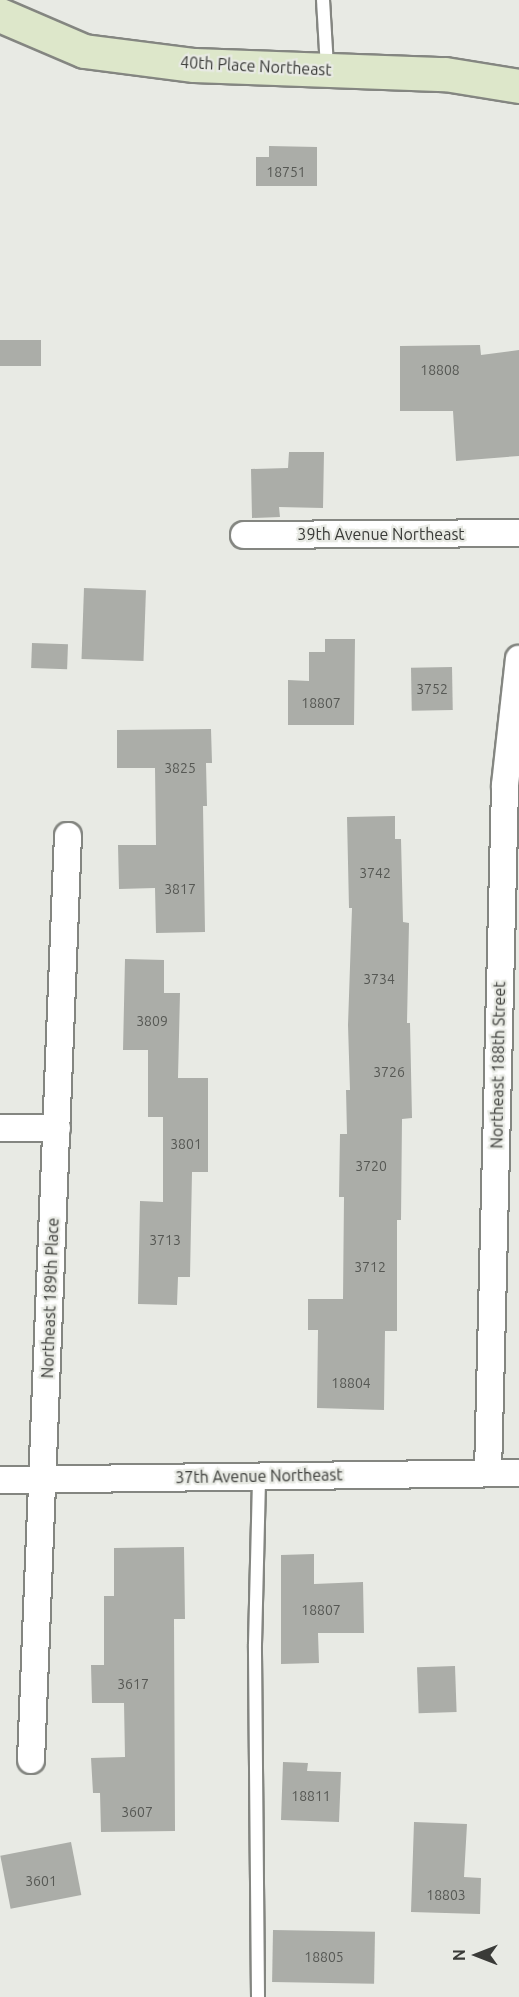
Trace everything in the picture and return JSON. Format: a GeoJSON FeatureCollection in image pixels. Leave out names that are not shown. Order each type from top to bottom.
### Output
{"type":"FeatureCollection","features":[{"type":"Feature","properties":{"kind":"street","name":"40th Place Northeast"},"geometry":{"type":"LineString","coordinates":[[0,15],[84,51],[194,65],[445,74],[519,86]]}},
{"type":"Feature","properties":{"kind":"street","name":"39th Avenue Northeast"},"geometry":{"type":"LineString","coordinates":[[244,535],[519,533]]}},
{"type":"Feature","properties":{"kind":"street","name":"Northeast 188th Street"},"geometry":{"type":"LineString","coordinates":[[488,1473],[505,785],[519,658]]}},
{"type":"Feature","properties":{"kind":"street","name":"Northeast 189th Place"},"geometry":{"type":"LineString","coordinates":[[31,1760],[68,836]]}},
{"type":"Feature","properties":{"kind":"street"},"geometry":{"type":"LineString","coordinates":[[0,1128],[57,1128]]}},
{"type":"Feature","properties":{"kind":"street","name":"37th Avenue Northeast"},"geometry":{"type":"LineString","coordinates":[[0,1480],[519,1473]]}},
{"type":"Feature","properties":{"kind":"lane"},"geometry":{"type":"LineString","coordinates":[[323,0],[327,69]]}},
{"type":"Feature","properties":{"kind":"lane"},"geometry":{"type":"LineString","coordinates":[[258,1997],[255,1644],[259,1476]]}},
{"type":"Feature","properties":{"kind":"building"},"geometry":{"type":"Polygon","coordinates":[[[269,146],[317,147],[317,186],[256,186],[256,157],[269,157],[269,146]]]}},
{"type":"Feature","properties":{"kind":"building"},"geometry":{"type":"Polygon","coordinates":[[[0,340],[41,340],[41,366],[0,366],[0,340]]]}},
{"type":"Feature","properties":{"kind":"building"},"geometry":{"type":"Polygon","coordinates":[[[480,345],[481,355],[519,350],[519,456],[456,461],[453,411],[400,411],[400,346],[480,345]]]}},
{"type":"Feature","properties":{"kind":"building"},"geometry":{"type":"Polygon","coordinates":[[[289,452],[324,452],[323,508],[279,507],[280,517],[252,518],[251,469],[288,468],[289,452]]]}},
{"type":"Feature","properties":{"kind":"building"},"geometry":{"type":"Polygon","coordinates":[[[84,588],[146,590],[143,661],[82,659],[84,588]]]}},
{"type":"Feature","properties":{"kind":"building"},"geometry":{"type":"Polygon","coordinates":[[[325,639],[355,639],[354,725],[288,725],[288,680],[309,681],[309,652],[325,652],[325,639]]]}},
{"type":"Feature","properties":{"kind":"building"},"geometry":{"type":"Polygon","coordinates":[[[32,643],[68,644],[67,669],[31,668],[32,643]]]}},
{"type":"Feature","properties":{"kind":"building"},"geometry":{"type":"Polygon","coordinates":[[[452,667],[453,710],[412,711],[411,668],[452,667]]]}},
{"type":"Feature","properties":{"kind":"building"},"geometry":{"type":"Polygon","coordinates":[[[211,729],[212,763],[206,763],[207,806],[203,806],[205,932],[156,933],[155,888],[119,889],[118,845],[156,845],[155,768],[117,768],[117,730],[211,729]]]}},
{"type":"Feature","properties":{"kind":"building"},"geometry":{"type":"Polygon","coordinates":[[[395,816],[395,839],[401,839],[403,922],[409,923],[407,1023],[410,1023],[412,1118],[402,1119],[401,1220],[397,1220],[397,1331],[385,1331],[384,1410],[317,1408],[318,1330],[308,1330],[308,1299],[343,1299],[344,1197],[339,1197],[340,1134],[347,1134],[346,1090],[350,1090],[348,1025],[352,908],[349,908],[347,817],[395,816]]]}},
{"type":"Feature","properties":{"kind":"building"},"geometry":{"type":"Polygon","coordinates":[[[125,959],[164,960],[164,993],[180,993],[178,1078],[208,1078],[208,1172],[192,1172],[190,1277],[178,1277],[177,1305],[138,1304],[140,1201],[163,1202],[163,1117],[148,1117],[148,1050],[123,1050],[125,959]]]}},
{"type":"Feature","properties":{"kind":"building"},"geometry":{"type":"Polygon","coordinates":[[[184,1547],[185,1619],[174,1619],[175,1831],[101,1832],[100,1793],[93,1793],[91,1758],[125,1757],[124,1703],[92,1703],[91,1665],[104,1665],[104,1596],[114,1596],[114,1548],[184,1547]]]}},
{"type":"Feature","properties":{"kind":"building"},"geometry":{"type":"Polygon","coordinates":[[[314,1554],[314,1584],[363,1582],[364,1633],[318,1633],[319,1663],[281,1664],[281,1555],[314,1554]]]}},
{"type":"Feature","properties":{"kind":"building"},"geometry":{"type":"Polygon","coordinates":[[[455,1666],[457,1712],[419,1713],[417,1667],[455,1666]]]}},
{"type":"Feature","properties":{"kind":"building"},"geometry":{"type":"Polygon","coordinates":[[[283,1762],[308,1763],[307,1771],[341,1772],[339,1822],[281,1820],[283,1762]]]}},
{"type":"Feature","properties":{"kind":"building"},"geometry":{"type":"Polygon","coordinates":[[[414,1822],[467,1824],[464,1877],[481,1878],[480,1914],[411,1912],[414,1822]]]}},
{"type":"Feature","properties":{"kind":"building"},"geometry":{"type":"Polygon","coordinates":[[[71,1842],[81,1895],[11,1909],[0,1856],[71,1842]]]}},
{"type":"Feature","properties":{"kind":"building"},"geometry":{"type":"Polygon","coordinates":[[[273,1930],[375,1932],[374,1984],[272,1982],[273,1930]]]}}]}
